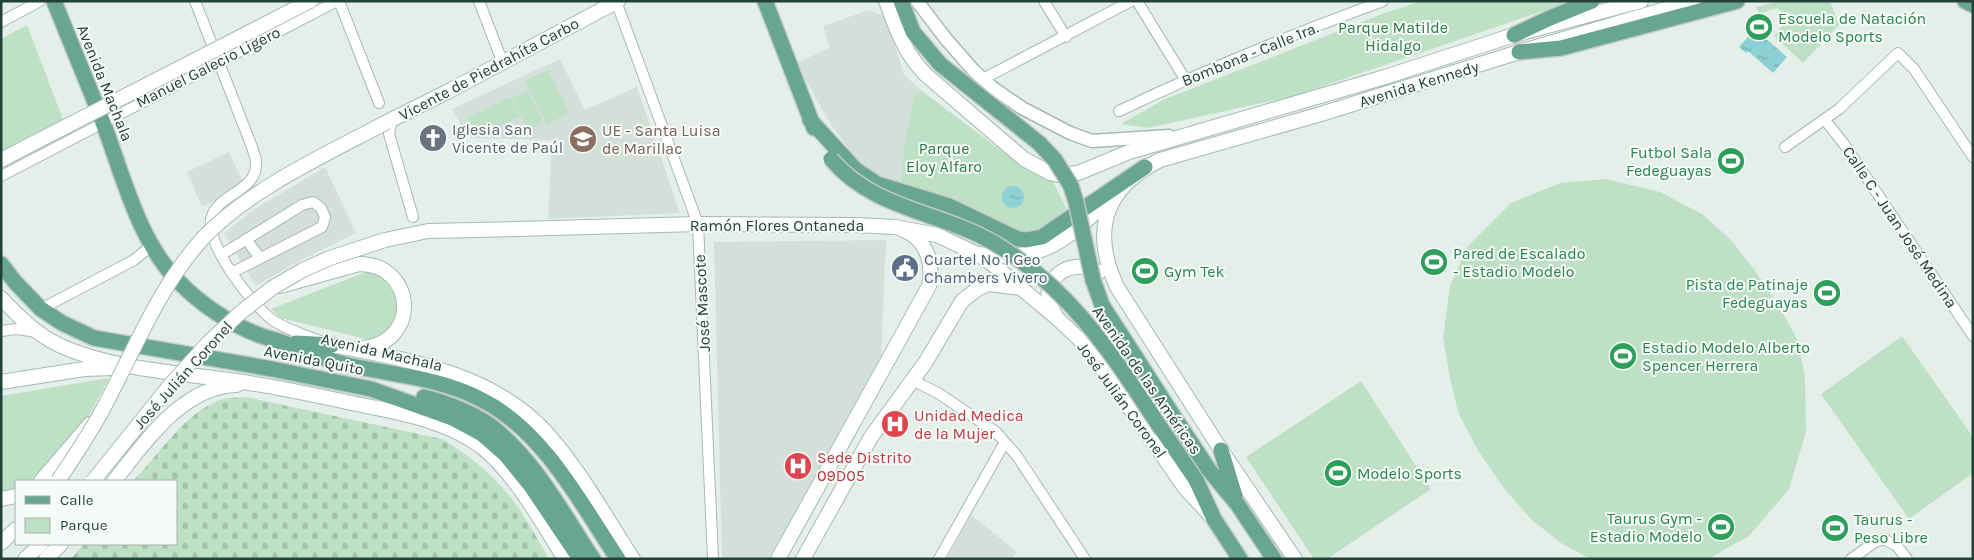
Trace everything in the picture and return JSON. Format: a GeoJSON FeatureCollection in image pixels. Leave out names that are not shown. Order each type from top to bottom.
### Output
{"type":"FeatureCollection","features":[{"type":"Feature","properties":{"kind":"main road","name":"Avenida Machala"},"geometry":{"type":"LineString","coordinates":[[54,1],[144,232],[177,280],[204,303],[241,327],[324,359],[449,386],[485,401],[517,423],[542,449],[568,483],[618,559]]}},
{"type":"Feature","properties":{"kind":"main road","name":"Manuel Galecio Ligero"},"geometry":{"type":"LineString","coordinates":[[1,160],[310,1]]}},
{"type":"Feature","properties":{"kind":"main road","name":"Vicente de Piedrahíta Carbo"},"geometry":{"type":"LineString","coordinates":[[389,120],[448,92],[502,61],[617,1]]}},
{"type":"Feature","properties":{"kind":"main road","name":"Avenida de las Américas"},"geometry":{"type":"LineString","coordinates":[[765,1],[810,120],[831,158],[849,178],[868,191],[893,203],[972,231],[1009,253],[1062,296],[1094,330],[1196,480],[1214,519],[1240,559]]}},
{"type":"Feature","properties":{"kind":"main road"},"geometry":{"type":"LineString","coordinates":[[886,1],[902,42],[917,66],[995,135],[1040,170],[1059,175],[1078,173],[1129,152],[1184,135]]}},
{"type":"Feature","properties":{"kind":"main road","name":"Avenida de las Américas"},"geometry":{"type":"LineString","coordinates":[[901,1],[913,32],[940,64],[1039,143],[1048,151],[1062,170],[1076,202],[1093,280],[1102,304],[1176,420],[1210,470],[1238,505],[1274,559]]}},
{"type":"Feature","properties":{"kind":"main road"},"geometry":{"type":"LineString","coordinates":[[1514,35],[1592,1]]}},
{"type":"Feature","properties":{"kind":"main road","name":"Avenida Kennedy"},"geometry":{"type":"LineString","coordinates":[[1131,179],[1145,167],[1160,160],[1321,114],[1519,52],[1621,14],[1641,1]]}},
{"type":"Feature","properties":{"kind":"main road","name":"Avenida Kennedy"},"geometry":{"type":"LineString","coordinates":[[1184,135],[1385,77],[1514,35],[1693,1]]}},
{"type":"Feature","properties":{"kind":"main road"},"geometry":{"type":"LineString","coordinates":[[1519,52],[1562,48],[1738,1]]}},
{"type":"Feature","properties":{"kind":"main road"},"geometry":{"type":"LineString","coordinates":[[1965,1],[1973,5]]}},
{"type":"Feature","properties":{"kind":"main road"},"geometry":{"type":"LineString","coordinates":[[59,480],[103,409],[154,307],[177,271],[205,237],[233,212],[269,187],[389,120]]}},
{"type":"Feature","properties":{"kind":"main road"},"geometry":{"type":"LineString","coordinates":[[810,120],[856,170],[877,184],[949,206],[1018,239],[1026,240],[1042,237],[1145,167]]}},
{"type":"Feature","properties":{"kind":"main road"},"geometry":{"type":"LineString","coordinates":[[975,253],[1020,254],[1040,251],[1056,245],[1073,233],[1131,179]]}},
{"type":"Feature","properties":{"kind":"main road"},"geometry":{"type":"LineString","coordinates":[[1117,287],[1105,258],[1104,229],[1112,202],[1131,179]]}},
{"type":"Feature","properties":{"kind":"main road","name":"Ramón Flores Ontaneda"},"geometry":{"type":"LineString","coordinates":[[516,229],[698,224],[896,226],[937,235],[975,253],[991,263],[1022,288]]}},
{"type":"Feature","properties":{"kind":"main road"},"geometry":{"type":"LineString","coordinates":[[778,559],[929,286],[931,269],[927,252],[912,235],[896,226]]}},
{"type":"Feature","properties":{"kind":"main road","name":"José Julián Coronel"},"geometry":{"type":"LineString","coordinates":[[94,480],[171,384],[208,344],[234,318],[272,288],[303,270],[330,258],[384,240],[428,231],[516,229]]}},
{"type":"Feature","properties":{"kind":"main road","name":"Avenida Quito"},"geometry":{"type":"LineString","coordinates":[[1,264],[41,309],[62,323],[94,338],[272,369],[371,389],[452,418],[482,434],[495,444],[522,474],[580,559]]}},
{"type":"Feature","properties":{"kind":"main road"},"geometry":{"type":"LineString","coordinates":[[272,288],[359,264],[371,264],[389,273],[401,290],[405,301],[402,322],[392,336],[383,344],[362,348],[282,342]]}},
{"type":"Feature","properties":{"kind":"main road"},"geometry":{"type":"LineString","coordinates":[[1058,319],[1048,302],[1047,289],[1050,282],[1061,272],[1078,268],[1095,270],[1117,287]]}},
{"type":"Feature","properties":{"kind":"main road"},"geometry":{"type":"LineString","coordinates":[[803,559],[871,437],[925,363],[956,309],[970,294],[988,284],[1022,288]]}},
{"type":"Feature","properties":{"kind":"main road","name":"Avenida de las Américas"},"geometry":{"type":"LineString","coordinates":[[1117,287],[1221,450],[1295,559]]}},
{"type":"Feature","properties":{"kind":"main road","name":"José Julián Coronel"},"geometry":{"type":"LineString","coordinates":[[1022,288],[1058,319],[1089,351],[1184,488],[1214,519]]}},
{"type":"Feature","properties":{"kind":"main road","name":"Avenida Quito"},"geometry":{"type":"LineString","coordinates":[[1,298],[22,320],[37,332],[74,352],[90,358],[139,367],[264,384],[417,417],[450,429],[478,445],[500,465],[565,559]]}},
{"type":"Feature","properties":{"kind":"main road","name":"Avenida Machala"},"geometry":{"type":"LineString","coordinates":[[332,346],[400,359],[450,373],[490,390],[508,401],[543,429],[558,446],[633,559]]}},
{"type":"Feature","properties":{"kind":"main road"},"geometry":{"type":"LineString","coordinates":[[1,382],[84,369],[139,367]]}},
{"type":"Feature","properties":{"kind":"main road"},"geometry":{"type":"LineString","coordinates":[[115,480],[155,431],[183,405],[206,392],[229,385],[264,384]]}},
{"type":"Feature","properties":{"kind":"main road"},"geometry":{"type":"LineString","coordinates":[[371,389],[415,395],[443,403],[475,416],[489,425],[517,450],[557,504],[593,559]]}},
{"type":"Feature","properties":{"kind":"main road"},"geometry":{"type":"LineString","coordinates":[[42,480],[103,409]]}},
{"type":"Feature","properties":{"kind":"main road"},"geometry":{"type":"LineString","coordinates":[[1221,450],[1238,505]]}},
{"type":"Feature","properties":{"kind":"main road"},"geometry":{"type":"LineString","coordinates":[[1,499],[15,496]]}},
{"type":"Feature","properties":{"kind":"main road"},"geometry":{"type":"LineString","coordinates":[[1,543],[15,530]]}},
{"type":"Feature","properties":{"kind":"main road"},"geometry":{"type":"LineString","coordinates":[[25,559],[40,545]]}},
{"type":"Feature","properties":{"kind":"main road"},"geometry":{"type":"LineString","coordinates":[[46,559],[59,545]]}},
{"type":"Feature","properties":{"kind":"street"},"geometry":{"type":"LineString","coordinates":[[1,22],[40,1]]}},
{"type":"Feature","properties":{"kind":"street"},"geometry":{"type":"LineString","coordinates":[[195,1],[252,147],[256,162],[254,174],[247,185],[226,199],[217,207],[212,216],[211,228],[221,255],[263,313],[275,322],[332,346]]}},
{"type":"Feature","properties":{"kind":"street"},"geometry":{"type":"LineString","coordinates":[[338,1],[379,103]]}},
{"type":"Feature","properties":{"kind":"street","name":"Manuel Galecio Ligero"},"geometry":{"type":"LineString","coordinates":[[1,176],[219,61],[338,1]]}},
{"type":"Feature","properties":{"kind":"street"},"geometry":{"type":"LineString","coordinates":[[480,1],[502,61]]}},
{"type":"Feature","properties":{"kind":"street","name":"José Mascote"},"geometry":{"type":"LineString","coordinates":[[617,1],[698,224],[713,559]]}},
{"type":"Feature","properties":{"kind":"street"},"geometry":{"type":"LineString","coordinates":[[917,1],[946,39],[983,79],[1022,108],[1092,141],[1184,135]]}},
{"type":"Feature","properties":{"kind":"street"},"geometry":{"type":"LineString","coordinates":[[1044,1],[1066,37]]}},
{"type":"Feature","properties":{"kind":"street"},"geometry":{"type":"LineString","coordinates":[[983,79],[1132,1]]}},
{"type":"Feature","properties":{"kind":"street"},"geometry":{"type":"LineString","coordinates":[[1137,1],[1185,79]]}},
{"type":"Feature","properties":{"kind":"street","name":"Bombona - Calle 1ra."},"geometry":{"type":"LineString","coordinates":[[1118,111],[1185,79],[1383,1]]}},
{"type":"Feature","properties":{"kind":"street"},"geometry":{"type":"LineString","coordinates":[[1785,147],[1825,120],[1898,53],[1914,69],[1973,157]]}},
{"type":"Feature","properties":{"kind":"street"},"geometry":{"type":"LineString","coordinates":[[389,120],[389,134],[413,217]]}},
{"type":"Feature","properties":{"kind":"street","name":"Calle C - Juan José Medina"},"geometry":{"type":"LineString","coordinates":[[1825,120],[1844,144],[1973,336]]}},
{"type":"Feature","properties":{"kind":"street"},"geometry":{"type":"LineString","coordinates":[[221,255],[302,206],[313,202],[321,208],[325,217],[322,227],[233,272]]}},
{"type":"Feature","properties":{"kind":"street"},"geometry":{"type":"LineString","coordinates":[[246,239],[260,258]]}},
{"type":"Feature","properties":{"kind":"street"},"geometry":{"type":"LineString","coordinates":[[41,309],[134,260],[152,246]]}},
{"type":"Feature","properties":{"kind":"street"},"geometry":{"type":"LineString","coordinates":[[1,331],[17,329],[37,332]]}},
{"type":"Feature","properties":{"kind":"street"},"geometry":{"type":"LineString","coordinates":[[912,380],[938,393],[985,423],[1005,442],[1085,559]]}},
{"type":"Feature","properties":{"kind":"street"},"geometry":{"type":"LineString","coordinates":[[939,559],[1005,442]]}},
{"type":"Feature","properties":{"kind":"street"},"geometry":{"type":"LineString","coordinates":[[1851,559],[1875,542],[1884,539],[1896,546],[1907,559]]}},
{"type":"Feature","properties":{"kind":"shaded area"},"geometry":{"type":"Polygon","coordinates":[[[869,10],[886,17],[904,75],[922,91],[914,97],[899,184],[871,171],[858,161],[832,126],[796,63],[830,48],[823,26],[869,10]]]}},
{"type":"Feature","properties":{"kind":"shaded area","name":"UE - Santa Luisa de Marillac"},"geometry":{"type":"Polygon","coordinates":[[[560,59],[585,110],[637,87],[680,213],[548,219],[552,140],[469,138],[452,109],[560,59]]]}},
{"type":"Feature","properties":{"kind":"shaded area"},"geometry":{"type":"Polygon","coordinates":[[[229,152],[243,182],[202,207],[187,172],[229,152]]]}},
{"type":"Feature","properties":{"kind":"shaded area"},"geometry":{"type":"Polygon","coordinates":[[[325,167],[356,233],[299,261],[256,286],[224,233],[253,210],[325,167]]]}},
{"type":"Feature","properties":{"kind":"shaded area"},"geometry":{"type":"Polygon","coordinates":[[[886,240],[881,356],[769,559],[722,559],[714,242],[886,240]]]}},
{"type":"Feature","properties":{"kind":"shaded area"},"geometry":{"type":"Polygon","coordinates":[[[971,515],[1017,552],[1012,559],[947,559],[971,515]]]}},
{"type":"Feature","properties":{"kind":"green space","name":"Parque Matilde Hidalgo"},"geometry":{"type":"Polygon","coordinates":[[[1421,1],[1572,1],[1294,96],[1148,128],[1121,124],[1163,100],[1382,14],[1421,1]]]}},
{"type":"Feature","properties":{"kind":"green space"},"geometry":{"type":"Polygon","coordinates":[[[1780,1],[1830,1],[1839,25],[1803,63],[1774,36],[1788,19],[1777,8],[1759,14],[1756,7],[1780,1]]]}},
{"type":"Feature","properties":{"kind":"green space"},"geometry":{"type":"Polygon","coordinates":[[[27,25],[64,122],[1,153],[1,39],[27,25]]]}},
{"type":"Feature","properties":{"kind":"green space"},"geometry":{"type":"Polygon","coordinates":[[[548,70],[569,112],[547,125],[525,81],[548,70]]]}},
{"type":"Feature","properties":{"kind":"green space"},"geometry":{"type":"Polygon","coordinates":[[[527,91],[543,121],[528,130],[512,99],[527,91]]]}},
{"type":"Feature","properties":{"kind":"green space","name":"Parque Eloy Alfaro"},"geometry":{"type":"Polygon","coordinates":[[[922,91],[1027,170],[1052,179],[1067,210],[1032,234],[1012,231],[900,184],[905,143],[914,97],[922,91]]]}},
{"type":"Feature","properties":{"kind":"green space"},"geometry":{"type":"Polygon","coordinates":[[[510,97],[520,116],[479,138],[468,118],[510,97]]]}},
{"type":"Feature","properties":{"kind":"green space","name":"Estadio Modelo Alberto Spencer Herrera"},"geometry":{"type":"Polygon","coordinates":[[[1606,179],[1660,192],[1702,214],[1731,240],[1756,272],[1779,306],[1797,339],[1805,376],[1806,432],[1789,489],[1749,536],[1708,559],[1590,559],[1561,543],[1532,520],[1506,491],[1477,449],[1458,412],[1443,338],[1450,286],[1468,246],[1511,203],[1560,183],[1606,179]]]}},
{"type":"Feature","properties":{"kind":"green space"},"geometry":{"type":"Polygon","coordinates":[[[371,270],[389,278],[402,308],[389,332],[369,340],[281,318],[271,309],[371,270]]]}},
{"type":"Feature","properties":{"kind":"green space"},"geometry":{"type":"Polygon","coordinates":[[[1902,336],[1973,437],[1973,473],[1909,519],[1821,394],[1902,336]]]}},
{"type":"Feature","properties":{"kind":"green space"},"geometry":{"type":"Polygon","coordinates":[[[109,378],[86,421],[36,480],[15,480],[15,489],[1,491],[1,396],[109,378]]]}},
{"type":"Feature","properties":{"kind":"green space","name":"Modelo Sports"},"geometry":{"type":"Polygon","coordinates":[[[1361,381],[1431,489],[1327,559],[1314,559],[1246,457],[1361,381]]]}},
{"type":"Feature","properties":{"kind":"green space"},"geometry":{"type":"Polygon","coordinates":[[[246,397],[442,439],[480,466],[496,481],[522,513],[549,559],[71,559],[83,545],[178,545],[178,480],[134,480],[174,434],[196,413],[209,405],[229,398],[246,397]]]}},
{"type":"Feature","properties":{"kind":"water"},"geometry":{"type":"Polygon","coordinates":[[[1755,29],[1787,57],[1773,73],[1748,51],[1746,53],[1739,47],[1755,29]]]}},
{"type":"Feature","properties":{"kind":"water"},"geometry":{"type":"Polygon","coordinates":[[[1009,186],[1017,186],[1024,193],[1024,201],[1017,208],[1009,208],[1002,201],[1002,193],[1009,186]]]}},
{"type":"Feature","properties":{"kind":"place","name":"Escuela de Natación Modelo Sports"},"geometry":{"type":"Point","coordinates":[1759,27]}},
{"type":"Feature","properties":{"kind":"place","name":"Iglesia San Vicente de Paúl"},"geometry":{"type":"Point","coordinates":[433,138]}},
{"type":"Feature","properties":{"kind":"place","name":"UE - Santa Luisa de Marillac"},"geometry":{"type":"Point","coordinates":[583,139]}},
{"type":"Feature","properties":{"kind":"place","name":"Futbol Sala Fedeguayas"},"geometry":{"type":"Point","coordinates":[1731,161]}},
{"type":"Feature","properties":{"kind":"place","name":"Pared de Escalado - Estadio Modelo"},"geometry":{"type":"Point","coordinates":[1434,262]}},
{"type":"Feature","properties":{"kind":"place","name":"Cuartel Nº 1 Geo Chambers Vivero"},"geometry":{"type":"Point","coordinates":[905,268]}},
{"type":"Feature","properties":{"kind":"place","name":"Gym Tek"},"geometry":{"type":"Point","coordinates":[1145,271]}},
{"type":"Feature","properties":{"kind":"place","name":"Pista de Patinaje Fedeguayas"},"geometry":{"type":"Point","coordinates":[1827,293]}},
{"type":"Feature","properties":{"kind":"place","name":"Estadio Modelo Alberto Spencer Herrera"},"geometry":{"type":"Point","coordinates":[1623,356]}},
{"type":"Feature","properties":{"kind":"place","name":"Unidad Medica de la Mujer"},"geometry":{"type":"Point","coordinates":[895,424]}},
{"type":"Feature","properties":{"kind":"place","name":"Sede Distrito 09D05"},"geometry":{"type":"Point","coordinates":[798,466]}},
{"type":"Feature","properties":{"kind":"place","name":"Modelo Sports"},"geometry":{"type":"Point","coordinates":[1338,473]}},
{"type":"Feature","properties":{"kind":"place","name":"Taurus Gym - Estadio Modelo"},"geometry":{"type":"Point","coordinates":[1721,527]}},
{"type":"Feature","properties":{"kind":"place","name":"Taurus - Peso Libre"},"geometry":{"type":"Point","coordinates":[1835,528]}}]}
